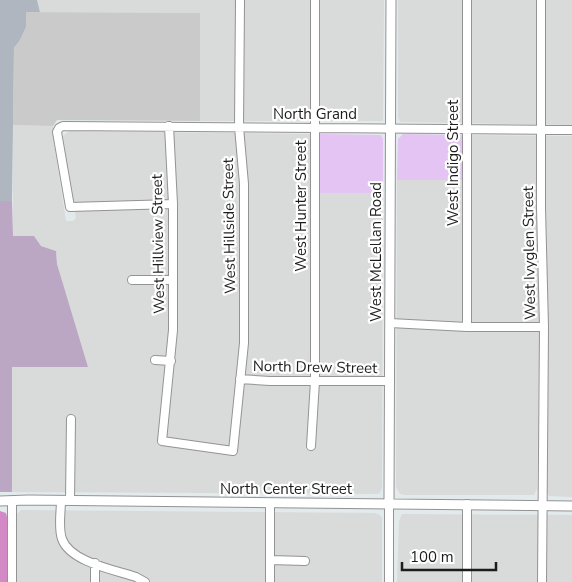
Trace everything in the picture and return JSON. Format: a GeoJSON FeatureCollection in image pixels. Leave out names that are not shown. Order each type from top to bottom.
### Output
{"type":"FeatureCollection","features":[{"type":"Feature","properties":{"kind":"street","name":"West Hillside Street"},"geometry":{"type":"LineString","coordinates":[[233,451],[244,343],[244,184],[239,127],[240,0]]}},
{"type":"Feature","properties":{"kind":"street","name":"West Hunter Street"},"geometry":{"type":"LineString","coordinates":[[311,446],[315,381],[315,0]]}},
{"type":"Feature","properties":{"kind":"street","name":"West McLellan Road"},"geometry":{"type":"LineString","coordinates":[[389,504],[391,0]]}},
{"type":"Feature","properties":{"kind":"street","name":"West Indigo Street"},"geometry":{"type":"LineString","coordinates":[[467,0],[467,327]]}},
{"type":"Feature","properties":{"kind":"street","name":"West Ivyglen Street"},"geometry":{"type":"LineString","coordinates":[[541,0],[544,327],[542,582]]}},
{"type":"Feature","properties":{"kind":"street","name":"North Grand"},"geometry":{"type":"LineString","coordinates":[[174,204],[70,207],[57,132],[58,128],[63,126],[169,126],[572,130]]}},
{"type":"Feature","properties":{"kind":"street","name":"West Hillview Street"},"geometry":{"type":"LineString","coordinates":[[169,126],[174,204],[173,280],[171,362],[162,441],[233,451]]}},
{"type":"Feature","properties":{"kind":"street"},"geometry":{"type":"LineString","coordinates":[[132,280],[173,280]]}},
{"type":"Feature","properties":{"kind":"street"},"geometry":{"type":"LineString","coordinates":[[390,323],[467,327],[544,327]]}},
{"type":"Feature","properties":{"kind":"street"},"geometry":{"type":"LineString","coordinates":[[155,360],[171,362]]}},
{"type":"Feature","properties":{"kind":"street","name":"North Drew Street"},"geometry":{"type":"LineString","coordinates":[[240,379],[390,381]]}},
{"type":"Feature","properties":{"kind":"street"},"geometry":{"type":"LineString","coordinates":[[71,418],[65,500],[60,530],[62,540],[69,551],[78,558],[136,577],[145,582]]}},
{"type":"Feature","properties":{"kind":"street","name":"North Center Street"},"geometry":{"type":"LineString","coordinates":[[0,502],[65,500],[572,506]]}},
{"type":"Feature","properties":{"kind":"street"},"geometry":{"type":"LineString","coordinates":[[12,501],[12,582]]}},
{"type":"Feature","properties":{"kind":"street"},"geometry":{"type":"LineString","coordinates":[[270,503],[270,582]]}},
{"type":"Feature","properties":{"kind":"street"},"geometry":{"type":"LineString","coordinates":[[389,504],[389,582]]}},
{"type":"Feature","properties":{"kind":"street"},"geometry":{"type":"LineString","coordinates":[[467,504],[467,582]]}},
{"type":"Feature","properties":{"kind":"street"},"geometry":{"type":"LineString","coordinates":[[270,560],[305,560]]}},
{"type":"Feature","properties":{"kind":"street"},"geometry":{"type":"LineString","coordinates":[[95,563],[95,582]]}},
{"type":"Feature","properties":{"kind":"shaded area"},"geometry":{"type":"Polygon","coordinates":[[[0,0],[37,0],[40,12],[26,12],[26,27],[14,48],[12,201],[0,201],[0,0]]]}},
{"type":"Feature","properties":{"kind":"shaded area"},"geometry":{"type":"Polygon","coordinates":[[[37,0],[384,0],[383,121],[200,121],[200,13],[40,12],[37,0]]]}},
{"type":"Feature","properties":{"kind":"shaded area"},"geometry":{"type":"Polygon","coordinates":[[[398,0],[572,0],[572,125],[400,122],[398,117],[398,0]]]}},
{"type":"Feature","properties":{"kind":"shaded area"},"geometry":{"type":"Polygon","coordinates":[[[26,12],[200,13],[200,121],[57,120],[53,126],[13,125],[14,48],[26,27],[26,12]]]}},
{"type":"Feature","properties":{"kind":"shaded area"},"geometry":{"type":"Polygon","coordinates":[[[13,125],[53,126],[66,221],[73,221],[76,218],[64,153],[63,136],[69,131],[320,134],[320,193],[383,193],[382,488],[379,494],[12,492],[12,367],[88,367],[57,264],[56,251],[41,246],[34,236],[13,236],[13,125]]]}},
{"type":"Feature","properties":{"kind":"shaded area"},"geometry":{"type":"Polygon","coordinates":[[[320,134],[381,135],[383,139],[383,193],[320,193],[320,134]]]}},
{"type":"Feature","properties":{"kind":"shaded area"},"geometry":{"type":"Polygon","coordinates":[[[403,134],[462,135],[462,180],[397,180],[398,139],[403,134]]]}},
{"type":"Feature","properties":{"kind":"shaded area"},"geometry":{"type":"Polygon","coordinates":[[[462,135],[572,136],[572,497],[549,496],[546,491],[548,366],[539,367],[537,489],[534,495],[405,495],[400,494],[396,487],[397,180],[462,180],[462,135]]]}},
{"type":"Feature","properties":{"kind":"shaded area"},"geometry":{"type":"Polygon","coordinates":[[[0,201],[12,201],[13,236],[34,236],[41,246],[56,251],[57,264],[88,367],[12,367],[12,492],[0,492],[0,201]]]}},
{"type":"Feature","properties":{"kind":"shaded area"},"geometry":{"type":"Polygon","coordinates":[[[21,510],[375,513],[382,518],[382,582],[17,582],[17,514],[21,510]]]}},
{"type":"Feature","properties":{"kind":"shaded area"},"geometry":{"type":"Polygon","coordinates":[[[0,511],[6,513],[7,517],[7,582],[0,582],[0,511]]]}},
{"type":"Feature","properties":{"kind":"shaded area"},"geometry":{"type":"Polygon","coordinates":[[[402,514],[572,515],[572,582],[397,582],[399,521],[402,514]]]}}]}
